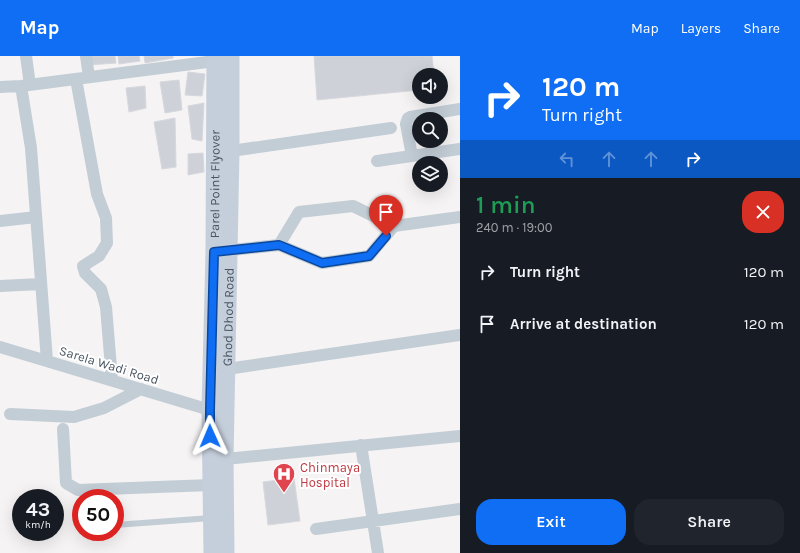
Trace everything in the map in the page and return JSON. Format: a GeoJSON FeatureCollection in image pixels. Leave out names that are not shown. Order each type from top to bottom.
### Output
{"type":"FeatureCollection","features":[{"type":"Feature","properties":{"kind":"main road","name":"Ghod Dhod Road"},"geometry":{"type":"LineString","coordinates":[[220,58],[231,151],[222,251],[227,369],[225,459],[226,553]]}},
{"type":"Feature","properties":{"kind":"main road","name":"Parel Point Flyover"},"geometry":{"type":"LineString","coordinates":[[212,553],[210,410],[222,251],[220,58]]}},
{"type":"Feature","properties":{"kind":"street"},"geometry":{"type":"LineString","coordinates":[[26,56],[25,86],[47,361]]}},
{"type":"Feature","properties":{"kind":"street"},"geometry":{"type":"LineString","coordinates":[[86,56],[88,78]]}},
{"type":"Feature","properties":{"kind":"street"},"geometry":{"type":"LineString","coordinates":[[0,87],[25,86],[88,78],[220,58]]}},
{"type":"Feature","properties":{"kind":"street"},"geometry":{"type":"LineString","coordinates":[[76,79],[97,194],[106,218],[107,243],[99,256],[83,266],[84,273],[101,289],[106,307],[112,380]]}},
{"type":"Feature","properties":{"kind":"street"},"geometry":{"type":"LineString","coordinates":[[412,156],[406,124],[408,118],[460,109]]}},
{"type":"Feature","properties":{"kind":"street"},"geometry":{"type":"LineString","coordinates":[[231,151],[391,128]]}},
{"type":"Feature","properties":{"kind":"street"},"geometry":{"type":"LineString","coordinates":[[377,161],[460,149]]}},
{"type":"Feature","properties":{"kind":"street"},"geometry":{"type":"LineString","coordinates":[[279,245],[299,212],[353,206],[394,226],[460,217]]}},
{"type":"Feature","properties":{"kind":"street"},"geometry":{"type":"LineString","coordinates":[[0,221],[36,217]]}},
{"type":"Feature","properties":{"kind":"street"},"geometry":{"type":"LineString","coordinates":[[222,251],[279,245],[322,263],[369,256],[394,226]]}},
{"type":"Feature","properties":{"kind":"street"},"geometry":{"type":"LineString","coordinates":[[0,286],[41,284]]}},
{"type":"Feature","properties":{"kind":"street"},"geometry":{"type":"LineString","coordinates":[[227,369],[460,335]]}},
{"type":"Feature","properties":{"kind":"street","name":"Sarela Wadi Road"},"geometry":{"type":"LineString","coordinates":[[0,347],[210,410]]}},
{"type":"Feature","properties":{"kind":"street"},"geometry":{"type":"LineString","coordinates":[[10,414],[74,416],[104,408],[141,389]]}},
{"type":"Feature","properties":{"kind":"street"},"geometry":{"type":"LineString","coordinates":[[63,429],[66,483],[78,490],[211,484]]}},
{"type":"Feature","properties":{"kind":"street"},"geometry":{"type":"LineString","coordinates":[[225,459],[460,436]]}},
{"type":"Feature","properties":{"kind":"street"},"geometry":{"type":"LineString","coordinates":[[361,445],[378,553]]}},
{"type":"Feature","properties":{"kind":"street"},"geometry":{"type":"LineString","coordinates":[[316,529],[460,509]]}},
{"type":"Feature","properties":{"kind":"lane"},"geometry":{"type":"LineString","coordinates":[[124,524],[212,518]]}},
{"type":"Feature","properties":{"kind":"building"},"geometry":{"type":"Polygon","coordinates":[[[88,56],[115,56],[116,63],[89,65],[88,56]]]}},
{"type":"Feature","properties":{"kind":"building"},"geometry":{"type":"Polygon","coordinates":[[[118,56],[139,56],[140,61],[119,64],[118,56]]]}},
{"type":"Feature","properties":{"kind":"building"},"geometry":{"type":"Polygon","coordinates":[[[144,56],[173,56],[173,58],[145,63],[144,56]]]}},
{"type":"Feature","properties":{"kind":"building"},"geometry":{"type":"Polygon","coordinates":[[[314,56],[432,56],[433,68],[412,68],[412,91],[317,100],[314,56]]]}},
{"type":"Feature","properties":{"kind":"building"},"geometry":{"type":"Polygon","coordinates":[[[188,72],[205,74],[202,96],[185,95],[188,72]]]}},
{"type":"Feature","properties":{"kind":"building"},"geometry":{"type":"Polygon","coordinates":[[[179,80],[182,110],[165,113],[160,82],[179,80]]]}},
{"type":"Feature","properties":{"kind":"building"},"geometry":{"type":"Polygon","coordinates":[[[145,86],[146,108],[129,112],[126,88],[145,86]]]}},
{"type":"Feature","properties":{"kind":"building"},"geometry":{"type":"Polygon","coordinates":[[[204,103],[202,141],[192,139],[188,106],[204,103]]]}},
{"type":"Feature","properties":{"kind":"building"},"geometry":{"type":"Polygon","coordinates":[[[175,118],[176,167],[162,169],[154,122],[175,118]]]}},
{"type":"Feature","properties":{"kind":"building"},"geometry":{"type":"Polygon","coordinates":[[[203,153],[204,172],[188,175],[188,154],[203,153]]]}},
{"type":"Feature","properties":{"kind":"building"},"geometry":{"type":"Polygon","coordinates":[[[294,478],[300,521],[268,525],[263,482],[294,478]]]}},
{"type":"Feature","properties":{"kind":"place","name":"Chinmaya Hospital"},"geometry":{"type":"Point","coordinates":[284,494]}},
{"type":"Feature","properties":{"kind":"route"},"geometry":{"type":"LineString","coordinates":[[210,436],[214,252],[279,245],[322,263],[369,256],[386,236]]}}]}
